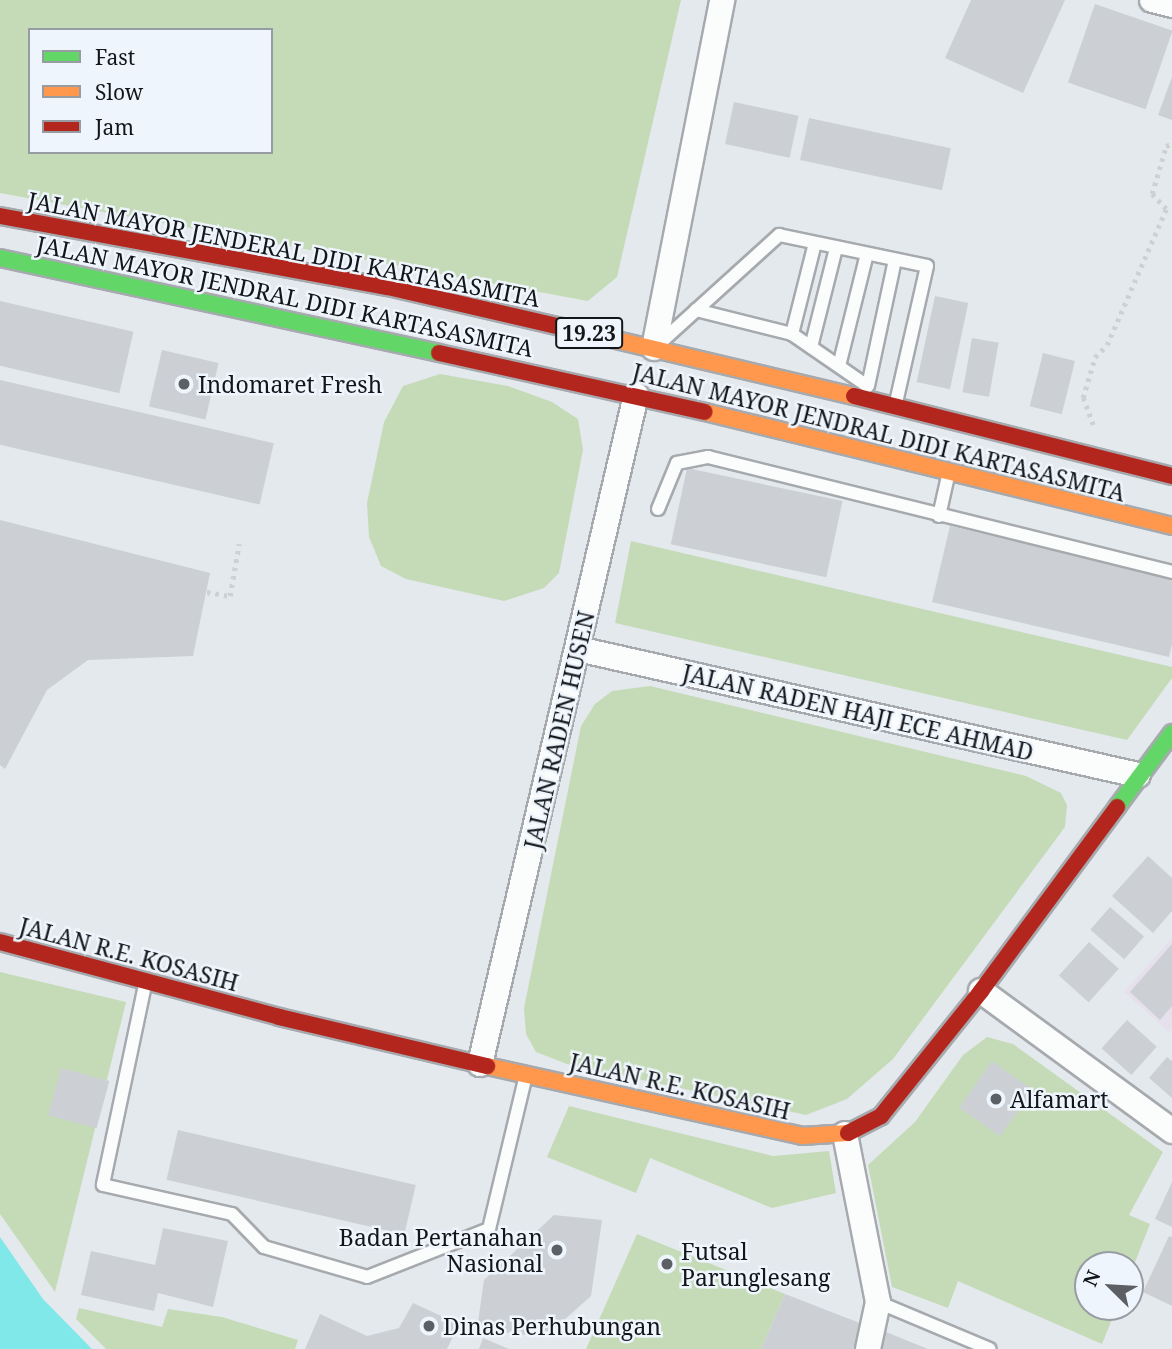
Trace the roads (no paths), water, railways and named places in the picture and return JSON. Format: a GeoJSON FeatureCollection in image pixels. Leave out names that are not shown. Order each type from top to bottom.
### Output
{"type":"FeatureCollection","features":[{"type":"Feature","properties":{"kind":"main road","name":"JALAN MAYOR JENDERAL DIDI KARTASASMITA"},"geometry":{"type":"LineString","coordinates":[[0,216],[388,287],[896,405],[1172,475]]}},
{"type":"Feature","properties":{"kind":"main road","name":"JALAN MAYOR JENDRAL DIDI KARTASASMITA"},"geometry":{"type":"LineString","coordinates":[[0,258],[636,395],[1172,526]]}},
{"type":"Feature","properties":{"kind":"main road","name":"JALAN R.E. KOSASIH"},"geometry":{"type":"LineString","coordinates":[[0,942],[146,983],[526,1075],[802,1136],[845,1134],[881,1116],[981,991],[1138,775],[1172,733]]}},
{"type":"Feature","properties":{"kind":"street"},"geometry":{"type":"LineString","coordinates":[[654,348],[722,0]]}},
{"type":"Feature","properties":{"kind":"street"},"geometry":{"type":"LineString","coordinates":[[1152,0],[1172,5]]}},
{"type":"Feature","properties":{"kind":"street","name":"JALAN RADEN HUSEN"},"geometry":{"type":"LineString","coordinates":[[480,1064],[579,649],[636,395]]}},
{"type":"Feature","properties":{"kind":"street","name":"JALAN RADEN HAJI ECE AHMAD"},"geometry":{"type":"LineString","coordinates":[[579,649],[1138,775]]}},
{"type":"Feature","properties":{"kind":"street"},"geometry":{"type":"LineString","coordinates":[[981,991],[1172,1130]]}},
{"type":"Feature","properties":{"kind":"street"},"geometry":{"type":"LineString","coordinates":[[845,1134],[878,1302],[868,1349]]}},
{"type":"Feature","properties":{"kind":"lane"},"geometry":{"type":"LineString","coordinates":[[654,348],[696,310],[779,235],[927,266],[896,405],[792,334],[696,310]]}},
{"type":"Feature","properties":{"kind":"lane"},"geometry":{"type":"LineString","coordinates":[[792,334],[815,243]]}},
{"type":"Feature","properties":{"kind":"lane"},"geometry":{"type":"LineString","coordinates":[[811,347],[836,248]]}},
{"type":"Feature","properties":{"kind":"lane"},"geometry":{"type":"LineString","coordinates":[[839,366],[867,254]]}},
{"type":"Feature","properties":{"kind":"lane"},"geometry":{"type":"LineString","coordinates":[[868,386],[895,260]]}},
{"type":"Feature","properties":{"kind":"lane"},"geometry":{"type":"LineString","coordinates":[[658,509],[677,463],[708,457],[1172,572]]}},
{"type":"Feature","properties":{"kind":"lane"},"geometry":{"type":"LineString","coordinates":[[939,516],[948,473]]}},
{"type":"Feature","properties":{"kind":"lane"},"geometry":{"type":"LineString","coordinates":[[146,983],[103,1185],[232,1214],[264,1247],[367,1277],[489,1229],[526,1075]]}},
{"type":"Feature","properties":{"kind":"lane"},"geometry":{"type":"LineString","coordinates":[[878,1302],[990,1349]]}},
{"type":"Feature","properties":{"kind":"water"},"geometry":{"type":"Polygon","coordinates":[[[0,1237],[43,1299],[92,1349],[0,1349],[0,1237]]]}},
{"type":"Feature","properties":{"kind":"place","name":"Indomaret Fresh"},"geometry":{"type":"Point","coordinates":[184,384]}},
{"type":"Feature","properties":{"kind":"place","name":"Alfamart"},"geometry":{"type":"Point","coordinates":[996,1099]}},
{"type":"Feature","properties":{"kind":"place","name":"Badan Pertanahan Nasional"},"geometry":{"type":"Point","coordinates":[557,1250]}},
{"type":"Feature","properties":{"kind":"place","name":"Futsal Parunglesang"},"geometry":{"type":"Point","coordinates":[667,1264]}},
{"type":"Feature","properties":{"kind":"place","name":"Dinas Perhubungan"},"geometry":{"type":"Point","coordinates":[429,1326]}}]}
